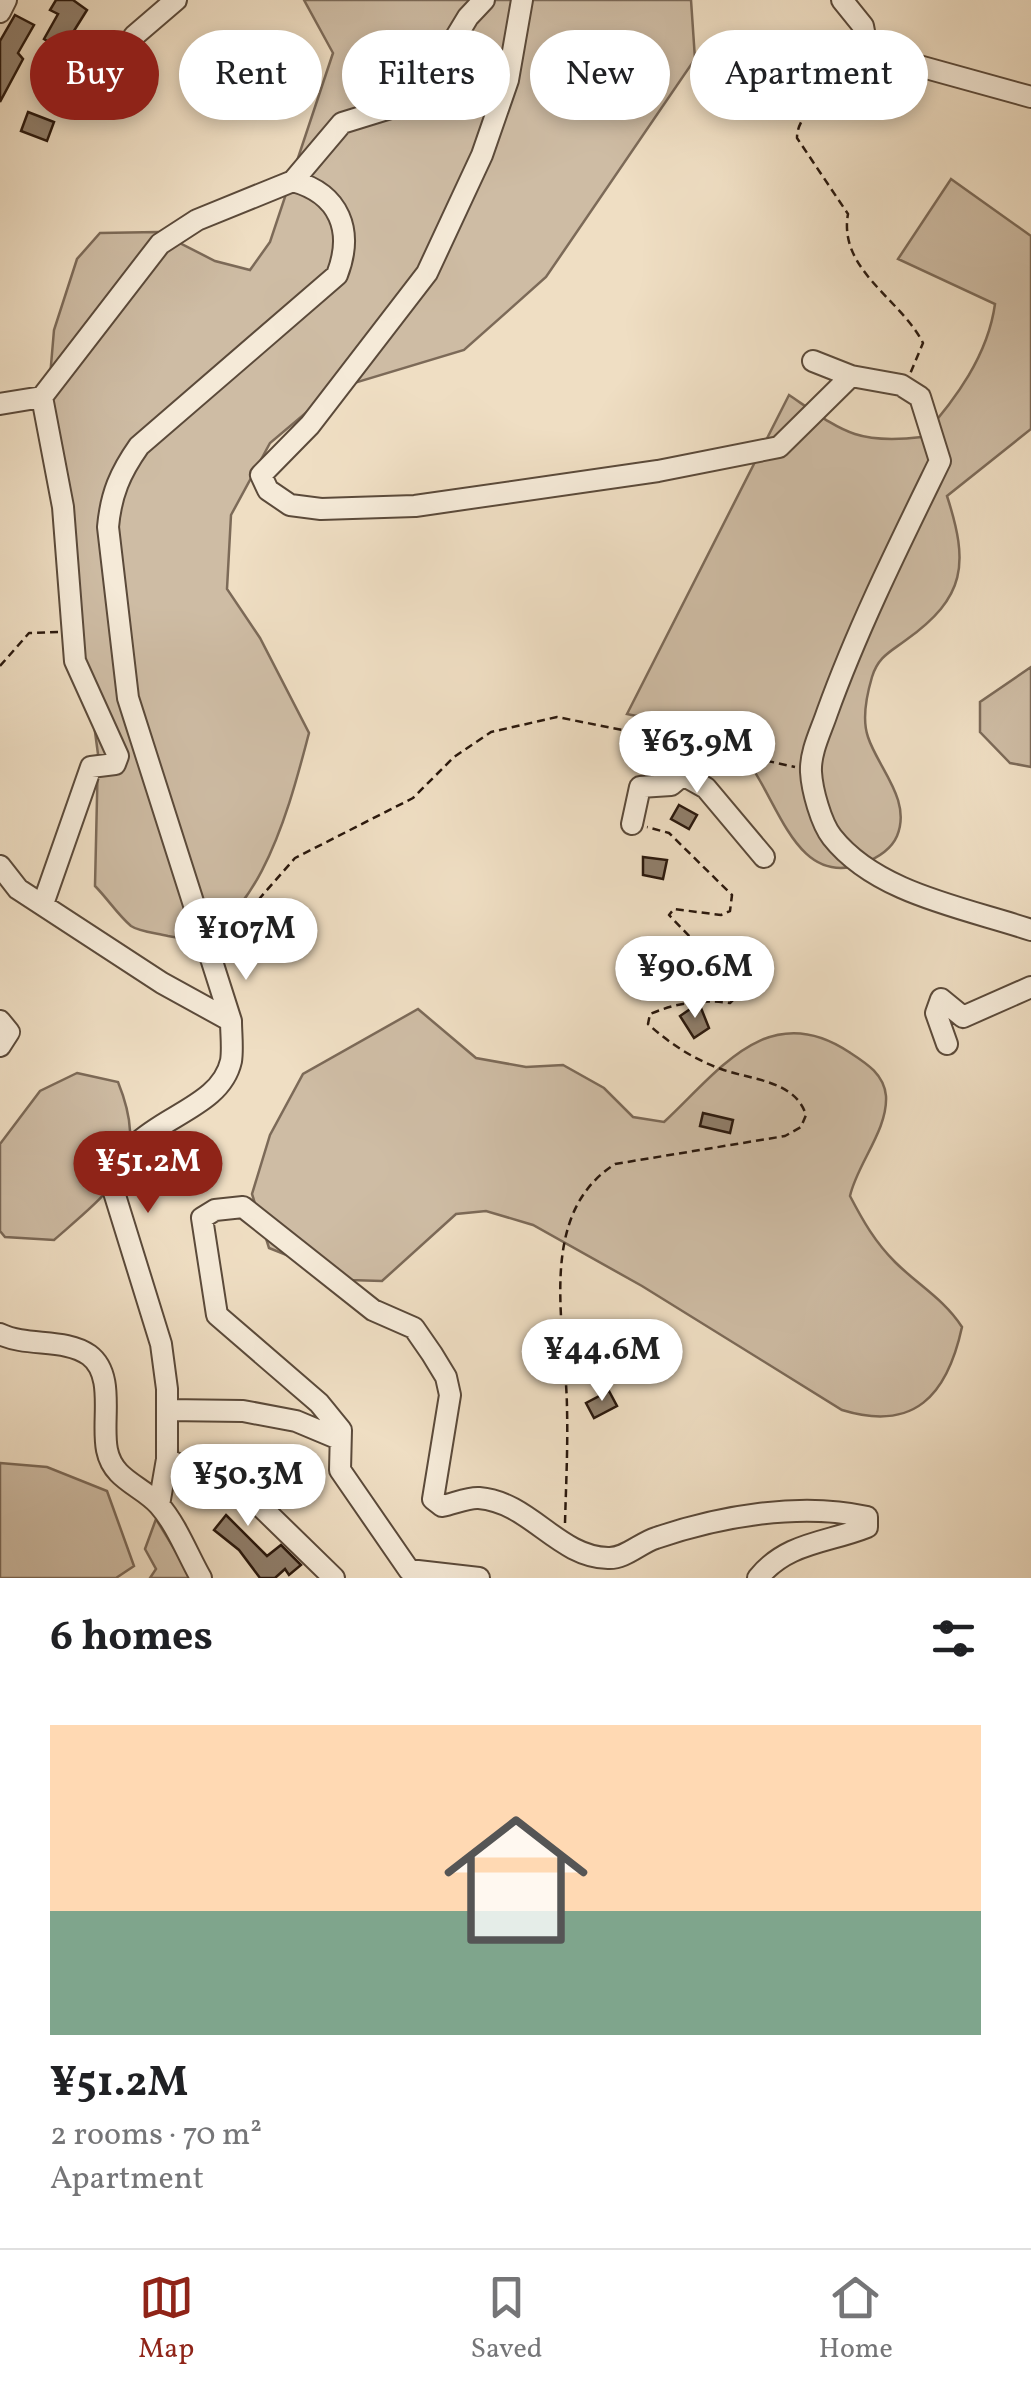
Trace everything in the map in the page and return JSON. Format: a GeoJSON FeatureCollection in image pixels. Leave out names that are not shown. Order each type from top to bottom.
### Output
{"type":"FeatureCollection","features":[{"type":"Feature","properties":{"kind":"street"},"geometry":{"type":"LineString","coordinates":[[0,12],[6,0]]}},
{"type":"Feature","properties":{"kind":"street"},"geometry":{"type":"LineString","coordinates":[[141,30],[176,0]]}},
{"type":"Feature","properties":{"kind":"street"},"geometry":{"type":"LineString","coordinates":[[0,404],[42,397],[160,244],[198,220],[294,180],[342,123],[410,102],[424,88],[468,18],[484,0]]}},
{"type":"Feature","properties":{"kind":"street"},"geometry":{"type":"LineString","coordinates":[[522,0],[508,80],[463,201],[427,272],[310,425],[261,475],[268,490],[290,506],[414,506],[658,471],[779,447],[851,376]]}},
{"type":"Feature","properties":{"kind":"street"},"geometry":{"type":"LineString","coordinates":[[842,0],[864,30]]}},
{"type":"Feature","properties":{"kind":"street"},"geometry":{"type":"LineString","coordinates":[[928,69],[1031,98]]}},
{"type":"Feature","properties":{"kind":"street"},"geometry":{"type":"LineString","coordinates":[[159,1505],[167,1459],[161,1344],[113,1189],[116,1170],[142,1136],[211,1092],[230,1063],[231,1021],[128,698],[108,527],[110,501],[118,476],[139,446],[338,275],[347,250],[342,218],[321,194],[294,180]]}},
{"type":"Feature","properties":{"kind":"street"},"geometry":{"type":"LineString","coordinates":[[813,361],[851,376],[900,385],[920,397],[940,461],[837,686],[811,771],[829,834],[880,876],[1031,930]]}},
{"type":"Feature","properties":{"kind":"street"},"geometry":{"type":"LineString","coordinates":[[42,397],[63,507],[75,661],[118,756],[116,764],[91,767],[43,904]]}},
{"type":"Feature","properties":{"kind":"street"},"geometry":{"type":"LineString","coordinates":[[676,741],[674,770],[706,788],[764,857]]}},
{"type":"Feature","properties":{"kind":"street"},"geometry":{"type":"LineString","coordinates":[[632,824],[640,787],[671,786],[683,775]]}},
{"type":"Feature","properties":{"kind":"street"},"geometry":{"type":"LineString","coordinates":[[5,883],[162,983],[231,1021]]}},
{"type":"Feature","properties":{"kind":"street"},"geometry":{"type":"LineString","coordinates":[[948,1044],[936,1013],[941,1000],[963,1016],[1031,986]]}},
{"type":"Feature","properties":{"kind":"street"},"geometry":{"type":"LineString","coordinates":[[0,1021],[9,1032],[0,1046]]}},
{"type":"Feature","properties":{"kind":"street"},"geometry":{"type":"LineString","coordinates":[[479,1578],[409,1570],[350,1490],[340,1470],[341,1430],[319,1403],[217,1314],[202,1218],[215,1210],[243,1208],[372,1310],[414,1328],[446,1377],[450,1395],[433,1500],[442,1506],[478,1498],[522,1514],[584,1557],[614,1559],[655,1538],[768,1512],[846,1512],[867,1517],[867,1527],[782,1555],[758,1578]]}},
{"type":"Feature","properties":{"kind":"street"},"geometry":{"type":"LineString","coordinates":[[0,1334],[16,1342],[79,1350],[92,1357],[104,1376],[107,1451],[123,1478],[159,1505],[201,1578]]}},
{"type":"Feature","properties":{"kind":"street"},"geometry":{"type":"LineString","coordinates":[[167,1410],[243,1411],[296,1421],[339,1439]]}},
{"type":"Feature","properties":{"kind":"street"},"geometry":{"type":"LineString","coordinates":[[167,1459],[254,1500],[334,1578]]}},
{"type":"Feature","properties":{"kind":"path"},"geometry":{"type":"LineString","coordinates":[[801,120],[797,138],[848,214],[844,235],[852,254],[923,343],[900,385]]}},
{"type":"Feature","properties":{"kind":"path"},"geometry":{"type":"LineString","coordinates":[[0,666],[28,634],[70,631]]}},
{"type":"Feature","properties":{"kind":"path"},"geometry":{"type":"LineString","coordinates":[[211,961],[239,945],[260,898],[295,858],[316,843],[413,798],[454,757],[491,732],[557,716],[811,771]]}},
{"type":"Feature","properties":{"kind":"path"},"geometry":{"type":"LineString","coordinates":[[565,1545],[567,1409],[560,1258],[570,1218],[598,1175],[615,1164],[785,1136],[801,1127],[806,1114],[801,1100],[782,1087],[719,1068],[670,1044],[648,1024],[650,1014],[663,1008],[705,1000],[730,1003],[737,996],[737,986],[725,969],[672,923],[669,915],[674,909],[721,915],[733,904],[732,894],[668,833],[632,824]]}},
{"type":"Feature","properties":{"kind":"shaded area"},"geometry":{"type":"Polygon","coordinates":[[[304,0],[691,0],[693,30],[690,30],[690,66],[670,96],[670,30],[530,30],[530,120],[653,120],[546,277],[464,350],[334,389],[270,443],[231,515],[227,589],[260,638],[309,733],[280,829],[247,896],[224,921],[198,935],[168,936],[131,926],[95,886],[98,754],[64,503],[46,424],[54,330],[77,259],[100,233],[158,232],[215,261],[250,270],[270,242],[311,120],[322,120],[322,86],[333,53],[304,0]]]}},
{"type":"Feature","properties":{"kind":"shaded area"},"geometry":{"type":"Polygon","coordinates":[[[951,179],[1031,236],[1031,429],[947,496],[960,560],[951,593],[926,624],[881,660],[867,699],[868,737],[900,810],[897,836],[887,850],[872,859],[836,868],[816,861],[799,846],[745,758],[729,742],[693,727],[627,714],[789,395],[837,426],[865,437],[922,437],[969,375],[985,341],[995,304],[898,259],[951,179]]]}},
{"type":"Feature","properties":{"kind":"shaded area"},"geometry":{"type":"Polygon","coordinates":[[[1031,667],[1031,767],[1010,763],[980,732],[980,702],[1031,667]]]}},
{"type":"Feature","properties":{"kind":"shaded area"},"geometry":{"type":"Polygon","coordinates":[[[418,1009],[476,1058],[526,1067],[563,1065],[604,1088],[633,1117],[664,1122],[725,1063],[769,1037],[794,1033],[820,1037],[862,1060],[882,1081],[885,1109],[850,1196],[888,1254],[939,1300],[962,1327],[947,1372],[936,1389],[908,1412],[867,1416],[842,1410],[642,1286],[533,1225],[486,1211],[456,1214],[382,1281],[349,1280],[269,1248],[252,1194],[270,1135],[303,1074],[418,1009]]]}},
{"type":"Feature","properties":{"kind":"shaded area"},"geometry":{"type":"Polygon","coordinates":[[[77,1073],[118,1082],[127,1110],[128,1155],[108,1189],[54,1240],[5,1237],[0,1231],[0,1144],[40,1091],[77,1073]]]}},
{"type":"Feature","properties":{"kind":"shaded area"},"geometry":{"type":"Polygon","coordinates":[[[0,1463],[47,1467],[107,1491],[134,1566],[116,1578],[0,1578],[0,1463]]]}},
{"type":"Feature","properties":{"kind":"shaded area"},"geometry":{"type":"Polygon","coordinates":[[[156,1519],[192,1578],[150,1578],[156,1569],[145,1549],[156,1519]]]}},
{"type":"Feature","properties":{"kind":"building"},"geometry":{"type":"Polygon","coordinates":[[[56,0],[73,0],[87,10],[74,30],[49,30],[58,14],[50,10],[56,0]]]}},
{"type":"Feature","properties":{"kind":"building"},"geometry":{"type":"Polygon","coordinates":[[[15,15],[34,25],[18,53],[23,59],[0,102],[0,41],[15,15]]]}},
{"type":"Feature","properties":{"kind":"building"},"geometry":{"type":"Polygon","coordinates":[[[28,112],[30,120],[54,122],[47,141],[21,131],[28,112]]]}},
{"type":"Feature","properties":{"kind":"building"},"geometry":{"type":"Polygon","coordinates":[[[679,805],[697,815],[689,829],[671,819],[679,805]]]}},
{"type":"Feature","properties":{"kind":"building"},"geometry":{"type":"Polygon","coordinates":[[[643,857],[667,860],[663,879],[643,875],[643,857]]]}},
{"type":"Feature","properties":{"kind":"building"},"geometry":{"type":"Polygon","coordinates":[[[699,1003],[709,1028],[694,1038],[680,1016],[699,1003]]]}},
{"type":"Feature","properties":{"kind":"building"},"geometry":{"type":"Polygon","coordinates":[[[703,1113],[733,1120],[730,1133],[700,1126],[703,1113]]]}},
{"type":"Feature","properties":{"kind":"building"},"geometry":{"type":"Polygon","coordinates":[[[609,1391],[617,1406],[594,1418],[586,1403],[609,1391]]]}},
{"type":"Feature","properties":{"kind":"building"},"geometry":{"type":"Polygon","coordinates":[[[226,1515],[267,1556],[281,1545],[301,1565],[289,1575],[285,1569],[275,1578],[260,1578],[239,1550],[214,1530],[226,1515]]]}}]}
